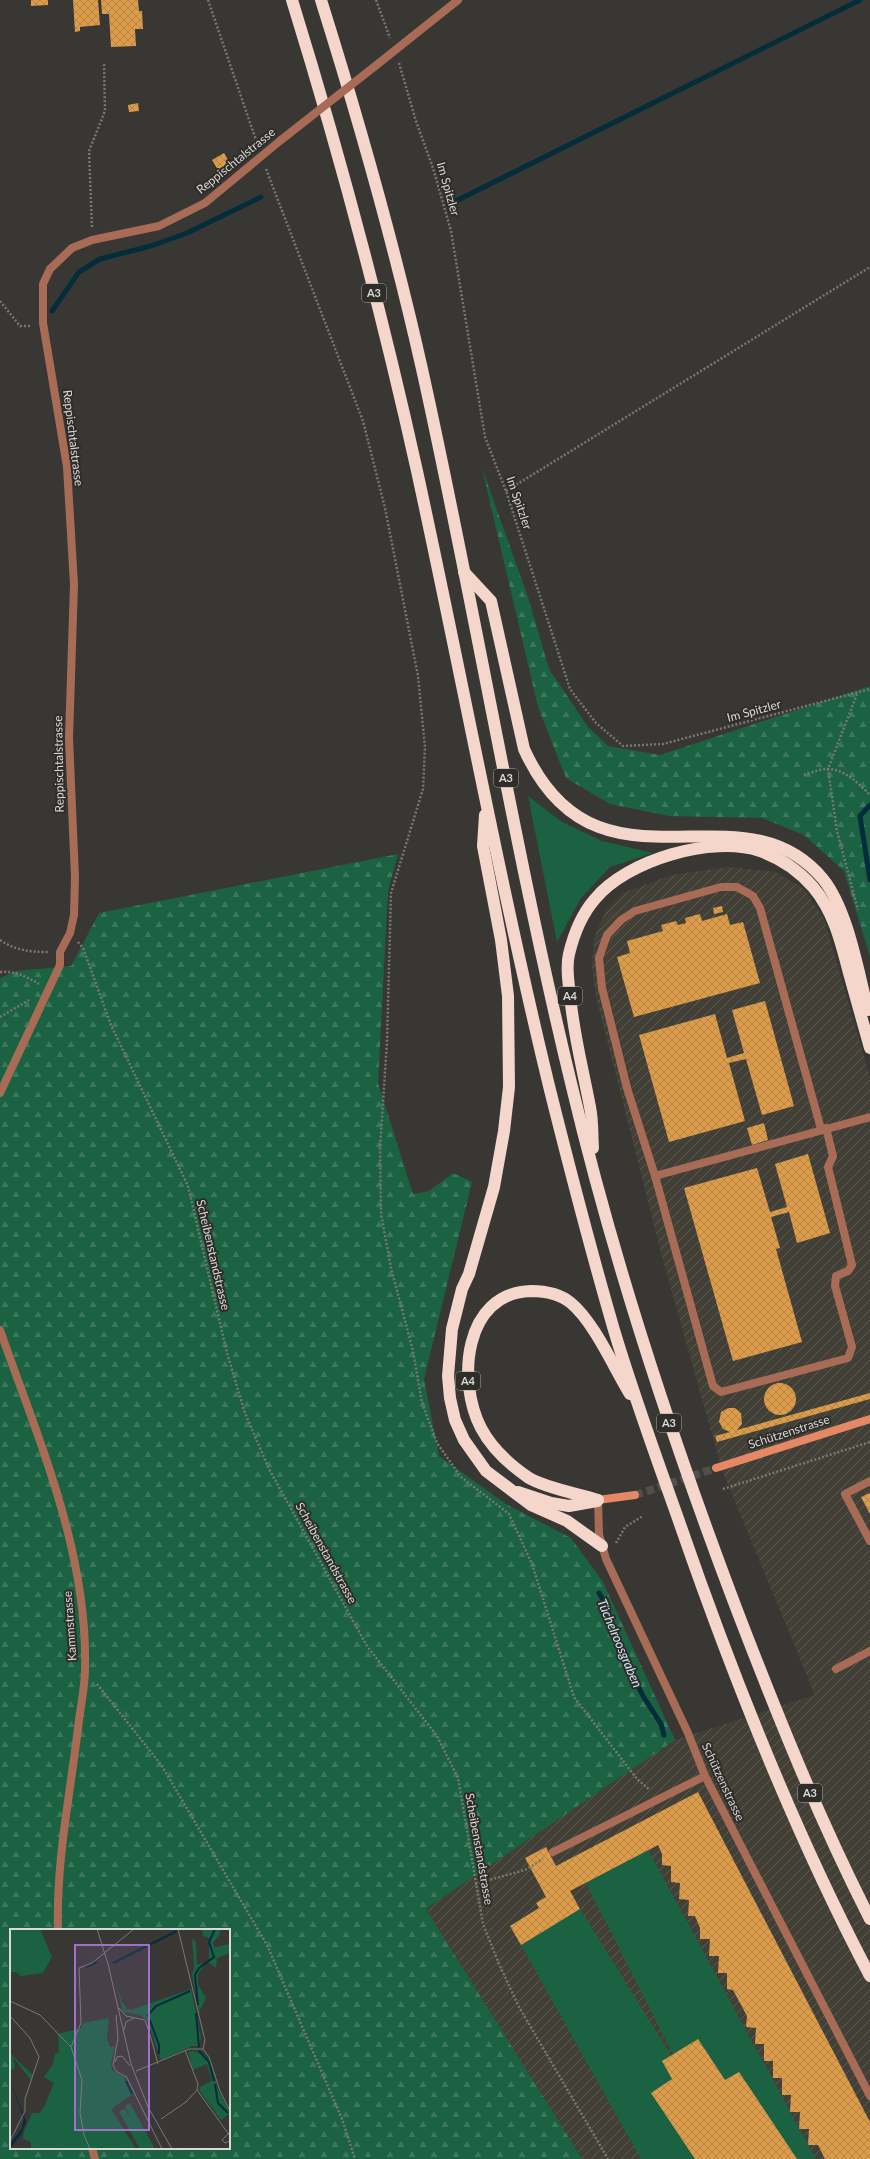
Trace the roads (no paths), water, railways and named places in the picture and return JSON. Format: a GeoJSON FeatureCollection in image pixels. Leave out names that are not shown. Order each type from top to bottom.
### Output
{"type":"FeatureCollection","features":[{"type":"Feature","properties":{"kind":"highway","name":"A3"},"geometry":{"type":"LineString","coordinates":[[292,0],[329,123],[379,313],[417,470],[486,800],[550,1090],[601,1282],[642,1416],[705,1596],[769,1760],[811,1857],[870,1976]]}},
{"type":"Feature","properties":{"kind":"highway","name":"A3"},"geometry":{"type":"LineString","coordinates":[[321,0],[386,219],[421,367],[548,984],[572,1090],[595,1176],[657,1386],[703,1520],[795,1757],[822,1820],[870,1919]]}},
{"type":"Feature","properties":{"kind":"highway"},"geometry":{"type":"LineString","coordinates":[[464,572],[491,601],[518,729],[532,768],[558,802],[576,817],[594,826],[621,834],[656,837],[735,836],[784,849],[803,861],[822,879],[837,904],[843,918],[870,1017]]}},
{"type":"Feature","properties":{"kind":"highway","name":"A4"},"geometry":{"type":"LineString","coordinates":[[486,800],[483,846],[501,940],[508,996],[509,1087],[503,1138],[494,1187],[469,1274],[462,1289],[452,1329],[448,1376],[455,1420],[464,1440],[486,1471],[531,1505],[567,1521],[602,1546]]}},
{"type":"Feature","properties":{"kind":"highway","name":"A4"},"geometry":{"type":"LineString","coordinates":[[595,1176],[591,1109],[571,1014],[568,980],[569,956],[575,933],[581,920],[595,898],[613,882],[630,870],[661,858],[710,847],[734,846],[759,851],[779,859],[798,872],[824,902],[836,924],[870,1048]]}},
{"type":"Feature","properties":{"kind":"highway","name":"A4"},"geometry":{"type":"LineString","coordinates":[[598,1500],[531,1478],[512,1465],[495,1450],[481,1428],[472,1404],[468,1383],[468,1360],[471,1340],[480,1322],[496,1304],[507,1296],[524,1291],[542,1291],[557,1295],[570,1302],[588,1323],[642,1416]]}},
{"type":"Feature","properties":{"kind":"highway","name":"A4"},"geometry":{"type":"LineString","coordinates":[[511,1490],[551,1503],[568,1506],[598,1500]]}},
{"type":"Feature","properties":{"kind":"main road","name":"Schützenstrasse"},"geometry":{"type":"LineString","coordinates":[[716,1468],[870,1419]]}},
{"type":"Feature","properties":{"kind":"main road"},"geometry":{"type":"LineString","coordinates":[[598,1500],[635,1495]]}},
{"type":"Feature","properties":{"kind":"street","name":"Reppischtalstrasse"},"geometry":{"type":"LineString","coordinates":[[0,1093],[50,990],[60,965],[60,952],[70,933],[74,915],[75,877],[69,738],[74,584],[66,467],[43,322],[43,284],[50,269],[72,248],[92,240],[159,226],[205,203],[281,140],[458,0]]}},
{"type":"Feature","properties":{"kind":"street"},"geometry":{"type":"LineString","coordinates":[[721,887],[737,887],[753,896],[760,908],[824,1129],[833,1156],[828,1167],[852,1264],[848,1271],[836,1276],[836,1286],[852,1347],[848,1358],[721,1392],[714,1386],[655,1176],[627,1088],[601,981],[599,958],[607,934],[621,920],[635,911],[721,887]]}},
{"type":"Feature","properties":{"kind":"street"},"geometry":{"type":"LineString","coordinates":[[655,1176],[870,1117]]}},
{"type":"Feature","properties":{"kind":"street","name":"Kammstrasse"},"geometry":{"type":"LineString","coordinates":[[0,1330],[60,1504],[70,1540],[78,1580],[85,1670],[57,1891],[58,1929]]}},
{"type":"Feature","properties":{"kind":"street"},"geometry":{"type":"LineString","coordinates":[[870,1481],[845,1494],[870,1541]]}},
{"type":"Feature","properties":{"kind":"street","name":"Schützenstrasse"},"geometry":{"type":"LineString","coordinates":[[598,1500],[602,1546],[606,1559],[688,1733],[705,1776],[870,2096]]}},
{"type":"Feature","properties":{"kind":"street"},"geometry":{"type":"LineString","coordinates":[[836,1669],[870,1651]]}},
{"type":"Feature","properties":{"kind":"street"},"geometry":{"type":"LineString","coordinates":[[553,1852],[705,1776]]}},
{"type":"Feature","properties":{"kind":"street"},"geometry":{"type":"LineString","coordinates":[[92,2149],[95,2159]]}},
{"type":"Feature","properties":{"kind":"waterway"},"geometry":{"type":"LineString","coordinates":[[452,203],[860,0]]}},
{"type":"Feature","properties":{"kind":"waterway"},"geometry":{"type":"LineString","coordinates":[[52,311],[79,272],[100,259],[151,246],[187,233],[261,197]]}},
{"type":"Feature","properties":{"kind":"waterway","name":"Tüchelroosgraben"},"geometry":{"type":"LineString","coordinates":[[870,805],[860,816],[870,880]]}},
{"type":"Feature","properties":{"kind":"waterway","name":"Tüchelroosgraben"},"geometry":{"type":"LineString","coordinates":[[599,1593],[607,1607],[621,1651],[643,1696],[661,1724],[664,1735]]}},
{"type":"Feature","properties":{"kind":"tunnel"},"geometry":{"type":"LineString","coordinates":[[635,1495],[716,1468]]}}]}
